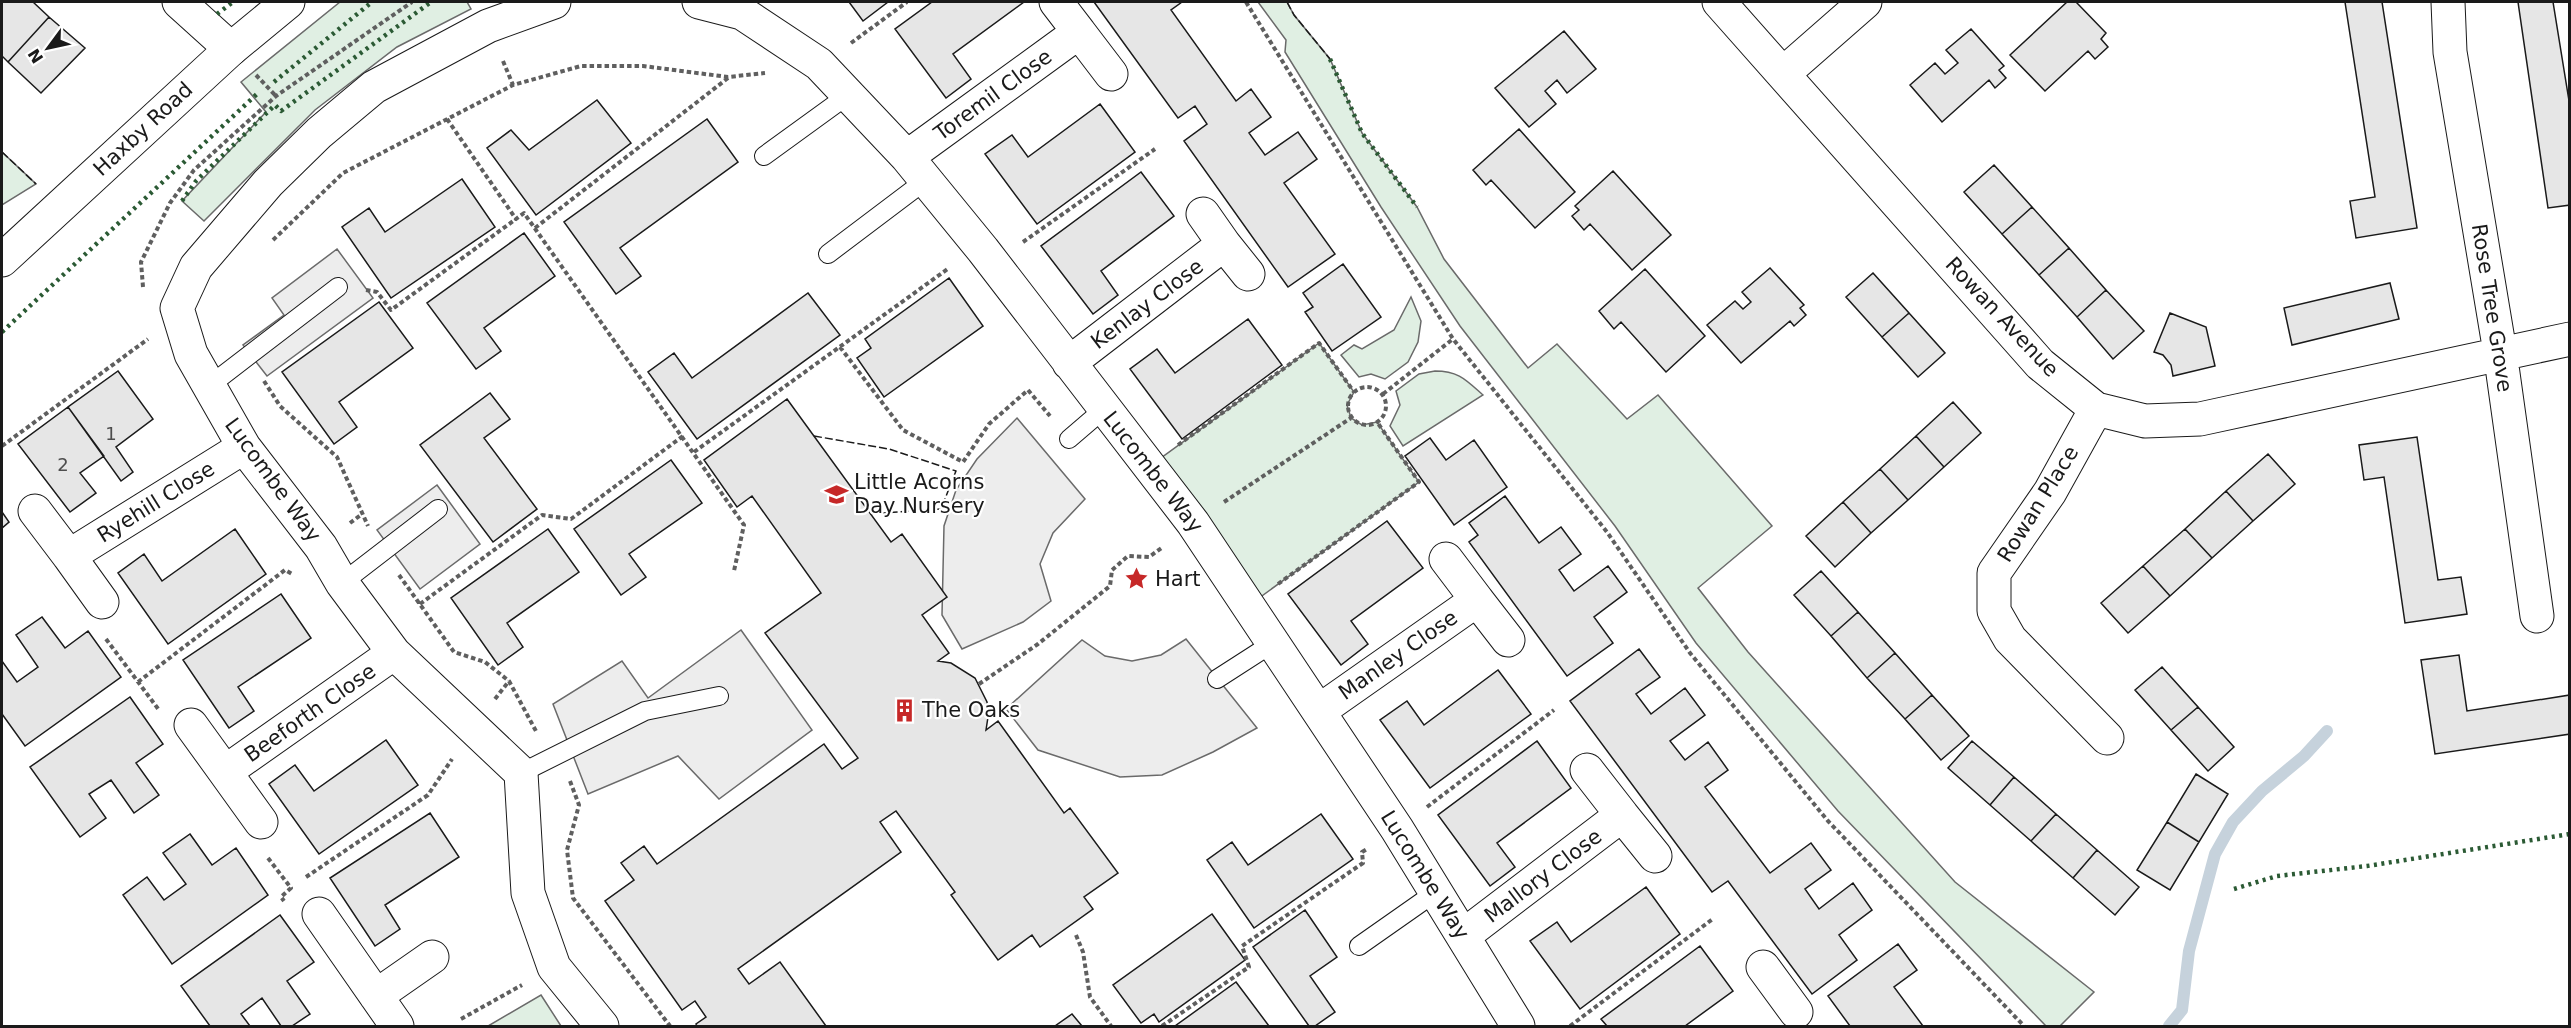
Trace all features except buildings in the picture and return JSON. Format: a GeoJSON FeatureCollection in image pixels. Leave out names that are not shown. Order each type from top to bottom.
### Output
{"type":"FeatureCollection","features":[{"type":"Feature","properties":{"kind":"street"},"geometry":{"type":"LineString","coordinates":[[179,2],[231,49]]}},
{"type":"Feature","properties":{"kind":"street","name":"Haxby Road"},"geometry":{"type":"LineString","coordinates":[[2,260],[231,49],[288,2]]}},
{"type":"Feature","properties":{"kind":"street","name":"Lucombe Way"},"geometry":{"type":"LineString","coordinates":[[521,772],[394,653],[342,583],[321,547],[244,447],[191,354],[177,308],[196,267],[268,183],[319,133],[374,87],[488,26],[554,2]]}},
{"type":"Feature","properties":{"kind":"street","name":"Lucombe Way"},"geometry":{"type":"LineString","coordinates":[[699,2],[746,7],[819,64],[916,169],[983,250],[1193,522],[1398,829],[1518,1026]]}},
{"type":"Feature","properties":{"kind":"street"},"geometry":{"type":"LineString","coordinates":[[1056,2],[1111,75]]}},
{"type":"Feature","properties":{"kind":"street","name":"Rowan Avenue"},"geometry":{"type":"LineString","coordinates":[[1719,2],[2040,364],[2096,409],[2145,421],[2200,419],[2500,352],[2570,339]]}},
{"type":"Feature","properties":{"kind":"street"},"geometry":{"type":"LineString","coordinates":[[1784,73],[1865,2]]}},
{"type":"Feature","properties":{"kind":"street","name":"Rose Tree Grove"},"geometry":{"type":"LineString","coordinates":[[2448,2],[2450,52],[2500,352],[2537,616]]}},
{"type":"Feature","properties":{"kind":"street","name":"Toremil Close"},"geometry":{"type":"LineString","coordinates":[[916,169],[1080,32]]}},
{"type":"Feature","properties":{"kind":"street","name":"Kenlay Close"},"geometry":{"type":"LineString","coordinates":[[1203,214],[1248,274]]}},
{"type":"Feature","properties":{"kind":"street","name":"Kenlay Close"},"geometry":{"type":"LineString","coordinates":[[1070,363],[1224,244]]}},
{"type":"Feature","properties":{"kind":"street","name":"Rowan Place"},"geometry":{"type":"LineString","coordinates":[[2096,409],[2050,492],[1994,573],[1994,610],[2010,639],[2107,738]]}},
{"type":"Feature","properties":{"kind":"street","name":"Ryehill Close"},"geometry":{"type":"LineString","coordinates":[[69,556],[244,447]]}},
{"type":"Feature","properties":{"kind":"street"},"geometry":{"type":"LineString","coordinates":[[35,511],[102,602]]}},
{"type":"Feature","properties":{"kind":"street","name":"Manley Close"},"geometry":{"type":"LineString","coordinates":[[1446,559],[1508,640]]}},
{"type":"Feature","properties":{"kind":"street","name":"Manley Close"},"geometry":{"type":"LineString","coordinates":[[1319,711],[1477,600]]}},
{"type":"Feature","properties":{"kind":"street","name":"Beeforth Close"},"geometry":{"type":"LineString","coordinates":[[225,772],[394,653]]}},
{"type":"Feature","properties":{"kind":"street","name":"Beeforth Close"},"geometry":{"type":"LineString","coordinates":[[191,725],[261,822]]}},
{"type":"Feature","properties":{"kind":"street","name":"Mallory Close"},"geometry":{"type":"LineString","coordinates":[[1587,770],[1655,856]]}},
{"type":"Feature","properties":{"kind":"street"},"geometry":{"type":"LineString","coordinates":[[521,772],[528,893],[554,967],[592,1017],[602,1026]]}},
{"type":"Feature","properties":{"kind":"street","name":"Mallory Close"},"geometry":{"type":"LineString","coordinates":[[1463,936],[1622,815]]}},
{"type":"Feature","properties":{"kind":"street"},"geometry":{"type":"LineString","coordinates":[[320,914],[397,1026]]}},
{"type":"Feature","properties":{"kind":"street"},"geometry":{"type":"LineString","coordinates":[[376,996],[432,957]]}},
{"type":"Feature","properties":{"kind":"street"},"geometry":{"type":"LineString","coordinates":[[1763,967],[1793,1022]]}},
{"type":"Feature","properties":{"kind":"lane"},"geometry":{"type":"LineString","coordinates":[[764,156],[848,95]]}},
{"type":"Feature","properties":{"kind":"lane"},"geometry":{"type":"LineString","coordinates":[[828,254],[916,169]]}},
{"type":"Feature","properties":{"kind":"lane"},"geometry":{"type":"LineString","coordinates":[[209,386],[338,287]]}},
{"type":"Feature","properties":{"kind":"lane"},"geometry":{"type":"LineString","coordinates":[[1069,439],[1104,409]]}},
{"type":"Feature","properties":{"kind":"lane"},"geometry":{"type":"LineString","coordinates":[[342,583],[438,509]]}},
{"type":"Feature","properties":{"kind":"lane"},"geometry":{"type":"LineString","coordinates":[[1217,679],[1274,643]]}},
{"type":"Feature","properties":{"kind":"lane"},"geometry":{"type":"LineString","coordinates":[[521,772],[645,711],[719,696]]}},
{"type":"Feature","properties":{"kind":"lane"},"geometry":{"type":"LineString","coordinates":[[1359,946],[1436,892]]}},
{"type":"Feature","properties":{"kind":"path"},"geometry":{"type":"LineString","coordinates":[[276,96],[412,2]]}},
{"type":"Feature","properties":{"kind":"path"},"geometry":{"type":"LineString","coordinates":[[819,64],[835,37],[848,46],[907,2]]}},
{"type":"Feature","properties":{"kind":"path"},"geometry":{"type":"LineString","coordinates":[[1246,2],[1453,339],[1606,532],[1690,653],[1828,820],[2024,1026]]}},
{"type":"Feature","properties":{"kind":"path"},"geometry":{"type":"LineString","coordinates":[[269,244],[343,173],[513,85],[581,66],[644,66],[728,77],[770,72]]}},
{"type":"Feature","properties":{"kind":"path"},"geometry":{"type":"LineString","coordinates":[[534,228],[728,77]]}},
{"type":"Feature","properties":{"kind":"path"},"geometry":{"type":"LineString","coordinates":[[447,119],[516,219]]}},
{"type":"Feature","properties":{"kind":"path"},"geometry":{"type":"LineString","coordinates":[[694,452],[945,270],[1003,237],[1011,249],[1155,149]]}},
{"type":"Feature","properties":{"kind":"path"},"geometry":{"type":"LineString","coordinates":[[338,287],[377,292],[391,310],[524,213],[744,525],[734,571]]}},
{"type":"Feature","properties":{"kind":"path"},"geometry":{"type":"LineString","coordinates":[[2,446],[153,334]]}},
{"type":"Feature","properties":{"kind":"path"},"geometry":{"type":"LineString","coordinates":[[1382,394],[1453,339]]}},
{"type":"Feature","properties":{"kind":"path"},"geometry":{"type":"LineString","coordinates":[[1150,466],[1319,343],[1354,392]]}},
{"type":"Feature","properties":{"kind":"path"},"geometry":{"type":"LineString","coordinates":[[840,346],[903,430],[963,462],[989,424],[1028,390],[1069,439]]}},
{"type":"Feature","properties":{"kind":"path"},"geometry":{"type":"LineString","coordinates":[[248,356],[280,406],[338,457],[362,514],[382,550],[454,652],[485,662],[509,681],[532,726],[571,782],[579,805],[567,850],[573,898],[670,1026]]}},
{"type":"Feature","properties":{"kind":"path"},"geometry":{"type":"LineString","coordinates":[[1372,387],[1382,394],[1386,406],[1385,413],[1377,423],[1362,425],[1351,418],[1347,405],[1359,388],[1372,387]]}},
{"type":"Feature","properties":{"kind":"path"},"geometry":{"type":"LineString","coordinates":[[1248,606],[1419,482],[1377,423]]}},
{"type":"Feature","properties":{"kind":"path"},"geometry":{"type":"LineString","coordinates":[[420,604],[542,515],[571,519],[683,436]]}},
{"type":"Feature","properties":{"kind":"path"},"geometry":{"type":"LineString","coordinates":[[138,682],[285,570],[295,575],[321,547],[362,514]]}},
{"type":"Feature","properties":{"kind":"path"},"geometry":{"type":"LineString","coordinates":[[102,602],[94,622],[171,727],[191,725]]}},
{"type":"Feature","properties":{"kind":"path"},"geometry":{"type":"LineString","coordinates":[[291,888],[428,795],[473,728],[509,681]]}},
{"type":"Feature","properties":{"kind":"path"},"geometry":{"type":"LineString","coordinates":[[1162,1026],[1249,966],[1242,946],[1363,862],[1362,852],[1398,829],[1554,710]]}},
{"type":"Feature","properties":{"kind":"path"},"geometry":{"type":"LineString","coordinates":[[1570,1026],[1714,918]]}},
{"type":"Feature","properties":{"kind":"path"},"geometry":{"type":"LineString","coordinates":[[1076,935],[1083,952],[1090,997],[1111,1026]]}},
{"type":"Feature","properties":{"kind":"path"},"geometry":{"type":"LineString","coordinates":[[461,1020],[554,967]]}},
{"type":"Feature","properties":{"kind":"green space"},"geometry":{"type":"Polygon","coordinates":[[[340,2],[467,2],[471,9],[397,47],[315,110],[204,221],[182,201],[266,112],[241,82],[340,2]]]}},
{"type":"Feature","properties":{"kind":"green space"},"geometry":{"type":"Polygon","coordinates":[[[1258,2],[1287,2],[1294,15],[1330,59],[1362,133],[1417,207],[1444,259],[1528,368],[1557,344],[1627,419],[1658,395],[1772,526],[1698,588],[1748,652],[1955,882],[2094,992],[2060,1026],[2046,1026],[1838,811],[1696,643],[1615,526],[1460,326],[1381,207],[1285,52],[1286,40],[1258,2]]]}},
{"type":"Feature","properties":{"kind":"green space"},"geometry":{"type":"Polygon","coordinates":[[[2,152],[36,184],[2,205],[2,152]]]}},
{"type":"Feature","properties":{"kind":"green space"},"geometry":{"type":"Polygon","coordinates":[[[1411,297],[1421,321],[1418,342],[1408,362],[1385,379],[1371,374],[1359,377],[1341,355],[1354,345],[1362,349],[1394,330],[1411,297]]]}},
{"type":"Feature","properties":{"kind":"green space"},"geometry":{"type":"Polygon","coordinates":[[[1319,343],[1354,392],[1347,405],[1351,418],[1362,425],[1377,422],[1419,482],[1248,606],[1150,466],[1319,343]]]}},
{"type":"Feature","properties":{"kind":"green space"},"geometry":{"type":"Polygon","coordinates":[[[1435,371],[1456,375],[1483,395],[1403,446],[1390,426],[1400,405],[1396,391],[1419,374],[1435,371]]]}},
{"type":"Feature","properties":{"kind":"green space"},"geometry":{"type":"Polygon","coordinates":[[[541,995],[561,1026],[488,1026],[541,995]]]}},
{"type":"Feature","properties":{"kind":"shaded area"},"geometry":{"type":"Polygon","coordinates":[[[337,249],[373,298],[267,376],[243,345],[284,315],[272,298],[337,249]]]}},
{"type":"Feature","properties":{"kind":"shaded area"},"geometry":{"type":"Polygon","coordinates":[[[1017,418],[1085,499],[1053,533],[1040,564],[1051,601],[1023,622],[962,649],[942,615],[944,526],[956,490],[977,459],[1017,418]]]}},
{"type":"Feature","properties":{"kind":"shaded area"},"geometry":{"type":"Polygon","coordinates":[[[437,485],[480,544],[420,589],[377,530],[437,485]]]}},
{"type":"Feature","properties":{"kind":"shaded area"},"geometry":{"type":"Polygon","coordinates":[[[741,630],[812,730],[719,799],[678,756],[588,794],[553,704],[622,661],[648,698],[741,630]]]}},
{"type":"Feature","properties":{"kind":"shaded area"},"geometry":{"type":"Polygon","coordinates":[[[1186,639],[1257,728],[1213,752],[1162,775],[1120,777],[1038,750],[1006,709],[1082,640],[1105,656],[1132,661],[1161,655],[1186,639]]]}},
{"type":"Feature","properties":{"kind":"waterway"},"geometry":{"type":"LineString","coordinates":[[2169,1026],[2182,1010],[2189,951],[2215,854],[2233,822],[2262,791],[2304,756],[2327,731]]}},
{"type":"Feature","properties":{"kind":"hedge"},"geometry":{"type":"LineString","coordinates":[[217,14],[233,2]]}},
{"type":"Feature","properties":{"kind":"hedge"},"geometry":{"type":"LineString","coordinates":[[274,82],[372,2]]}},
{"type":"Feature","properties":{"kind":"hedge"},"geometry":{"type":"LineString","coordinates":[[182,201],[196,181],[275,105],[281,111],[431,2]]}},
{"type":"Feature","properties":{"kind":"hedge"},"geometry":{"type":"LineString","coordinates":[[1330,59],[1362,133],[1417,207]]}},
{"type":"Feature","properties":{"kind":"hedge"},"geometry":{"type":"LineString","coordinates":[[2,332],[258,93]]}},
{"type":"Feature","properties":{"kind":"hedge"},"geometry":{"type":"LineString","coordinates":[[2234,889],[2277,876],[2367,866],[2570,834]]}},
{"type":"Feature","properties":{"kind":"fence"},"geometry":{"type":"LineString","coordinates":[[1287,2],[1294,15],[1330,59]]}},
{"type":"Feature","properties":{"kind":"fence"},"geometry":{"type":"LineString","coordinates":[[2,152],[36,184]]}},
{"type":"Feature","properties":{"kind":"fence"},"geometry":{"type":"LineString","coordinates":[[814,436],[889,449],[956,471],[941,509],[870,514]]}},
{"type":"Feature","properties":{"kind":"place","name":"Little Acorns Day Nursery"},"geometry":{"type":"Point","coordinates":[836,494]}},
{"type":"Feature","properties":{"kind":"place","name":"Hart"},"geometry":{"type":"Point","coordinates":[1137,579]}},
{"type":"Feature","properties":{"kind":"place","name":"The Oaks"},"geometry":{"type":"Point","coordinates":[904,710]}}]}
